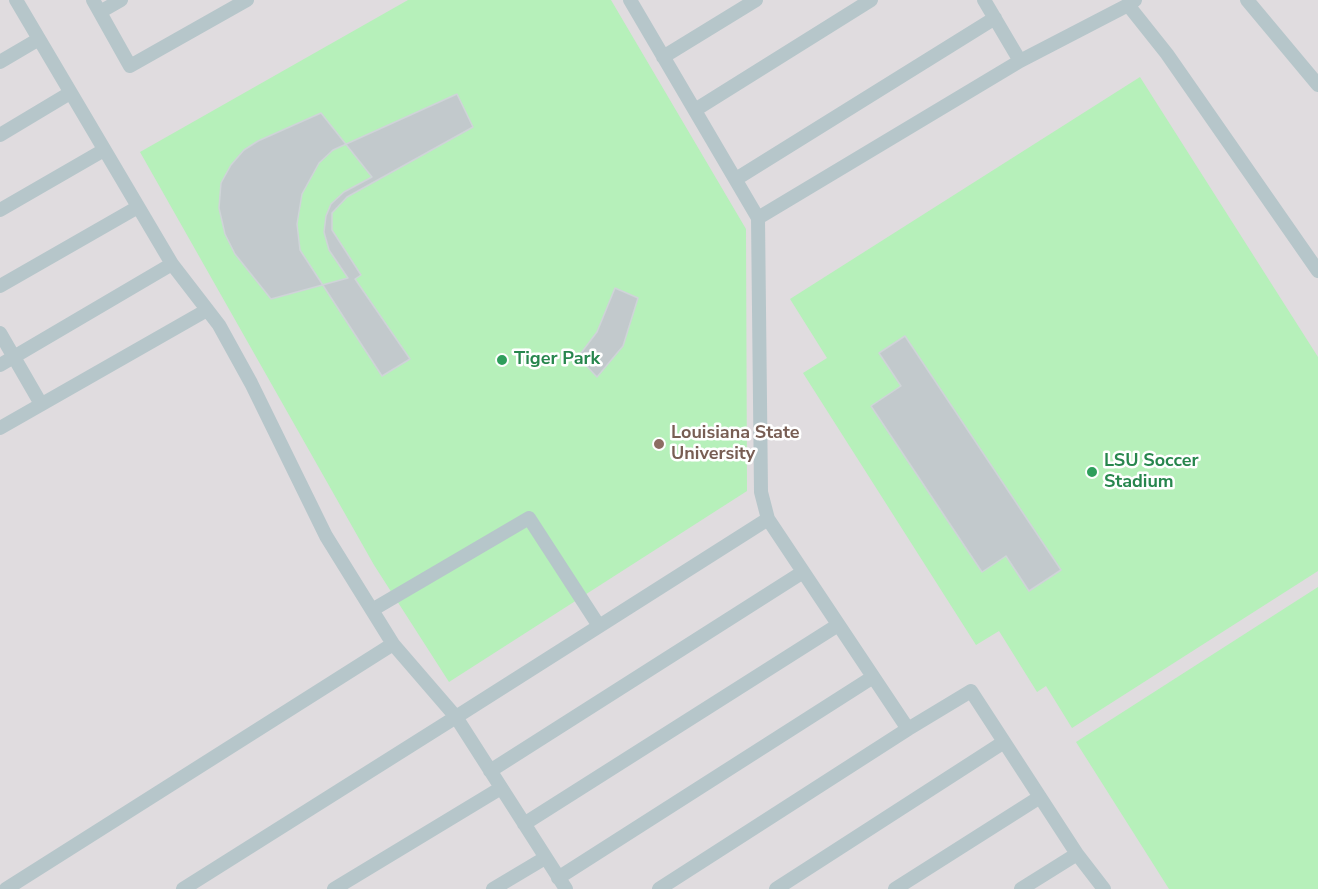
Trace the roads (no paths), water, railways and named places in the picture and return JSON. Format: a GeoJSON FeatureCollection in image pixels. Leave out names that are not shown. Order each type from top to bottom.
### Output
{"type":"FeatureCollection","features":[{"type":"Feature","properties":{"kind":"lane"},"geometry":{"type":"LineString","coordinates":[[16,0],[172,264],[219,325],[256,392],[326,536],[393,644],[456,717],[562,883],[873,677]]}},
{"type":"Feature","properties":{"kind":"lane"},"geometry":{"type":"LineString","coordinates":[[121,0],[97,6],[130,66],[247,0]]}},
{"type":"Feature","properties":{"kind":"lane"},"geometry":{"type":"LineString","coordinates":[[630,0],[758,218],[761,492],[768,519],[908,729]]}},
{"type":"Feature","properties":{"kind":"lane"},"geometry":{"type":"LineString","coordinates":[[663,57],[756,0]]}},
{"type":"Feature","properties":{"kind":"lane"},"geometry":{"type":"LineString","coordinates":[[695,110],[871,0]]}},
{"type":"Feature","properties":{"kind":"lane"},"geometry":{"type":"LineString","coordinates":[[984,0],[1020,62]]}},
{"type":"Feature","properties":{"kind":"lane"},"geometry":{"type":"LineString","coordinates":[[1247,0],[1318,85]]}},
{"type":"Feature","properties":{"kind":"lane"},"geometry":{"type":"LineString","coordinates":[[758,218],[1020,62],[1132,3],[1318,271]]}},
{"type":"Feature","properties":{"kind":"lane"},"geometry":{"type":"LineString","coordinates":[[736,179],[995,18]]}},
{"type":"Feature","properties":{"kind":"lane"},"geometry":{"type":"LineString","coordinates":[[0,62],[39,39]]}},
{"type":"Feature","properties":{"kind":"lane"},"geometry":{"type":"LineString","coordinates":[[0,135],[70,93]]}},
{"type":"Feature","properties":{"kind":"lane"},"geometry":{"type":"LineString","coordinates":[[0,210],[104,150]]}},
{"type":"Feature","properties":{"kind":"lane"},"geometry":{"type":"LineString","coordinates":[[0,286],[138,207]]}},
{"type":"Feature","properties":{"kind":"lane"},"geometry":{"type":"LineString","coordinates":[[0,365],[172,264]]}},
{"type":"Feature","properties":{"kind":"lane"},"geometry":{"type":"LineString","coordinates":[[0,428],[207,310]]}},
{"type":"Feature","properties":{"kind":"lane"},"geometry":{"type":"LineString","coordinates":[[0,333],[41,404]]}},
{"type":"Feature","properties":{"kind":"lane"},"geometry":{"type":"LineString","coordinates":[[372,610],[529,518],[599,626]]}},
{"type":"Feature","properties":{"kind":"lane"},"geometry":{"type":"LineString","coordinates":[[183,889],[768,519]]}},
{"type":"Feature","properties":{"kind":"lane"},"geometry":{"type":"LineString","coordinates":[[490,771],[803,572]]}},
{"type":"Feature","properties":{"kind":"lane"},"geometry":{"type":"LineString","coordinates":[[524,824],[838,625]]}},
{"type":"Feature","properties":{"kind":"lane"},"geometry":{"type":"LineString","coordinates":[[6,889],[393,644]]}},
{"type":"Feature","properties":{"kind":"lane"},"geometry":{"type":"LineString","coordinates":[[659,889],[971,691],[1077,854],[1104,889]]}},
{"type":"Feature","properties":{"kind":"lane"},"geometry":{"type":"LineString","coordinates":[[776,889],[1004,742]]}},
{"type":"Feature","properties":{"kind":"lane"},"geometry":{"type":"LineString","coordinates":[[334,889],[501,788]]}},
{"type":"Feature","properties":{"kind":"lane"},"geometry":{"type":"LineString","coordinates":[[895,889],[1040,797]]}},
{"type":"Feature","properties":{"kind":"lane"},"geometry":{"type":"LineString","coordinates":[[1021,889],[1077,854]]}},
{"type":"Feature","properties":{"kind":"lane"},"geometry":{"type":"LineString","coordinates":[[494,889],[545,858]]}},
{"type":"Feature","properties":{"kind":"place","name":"Tiger Park"},"geometry":{"type":"Point","coordinates":[502,360]}},
{"type":"Feature","properties":{"kind":"place","name":"Louisiana State University"},"geometry":{"type":"Point","coordinates":[659,444]}},
{"type":"Feature","properties":{"kind":"place","name":"LSU Soccer Stadium"},"geometry":{"type":"Point","coordinates":[1092,472]}}]}
